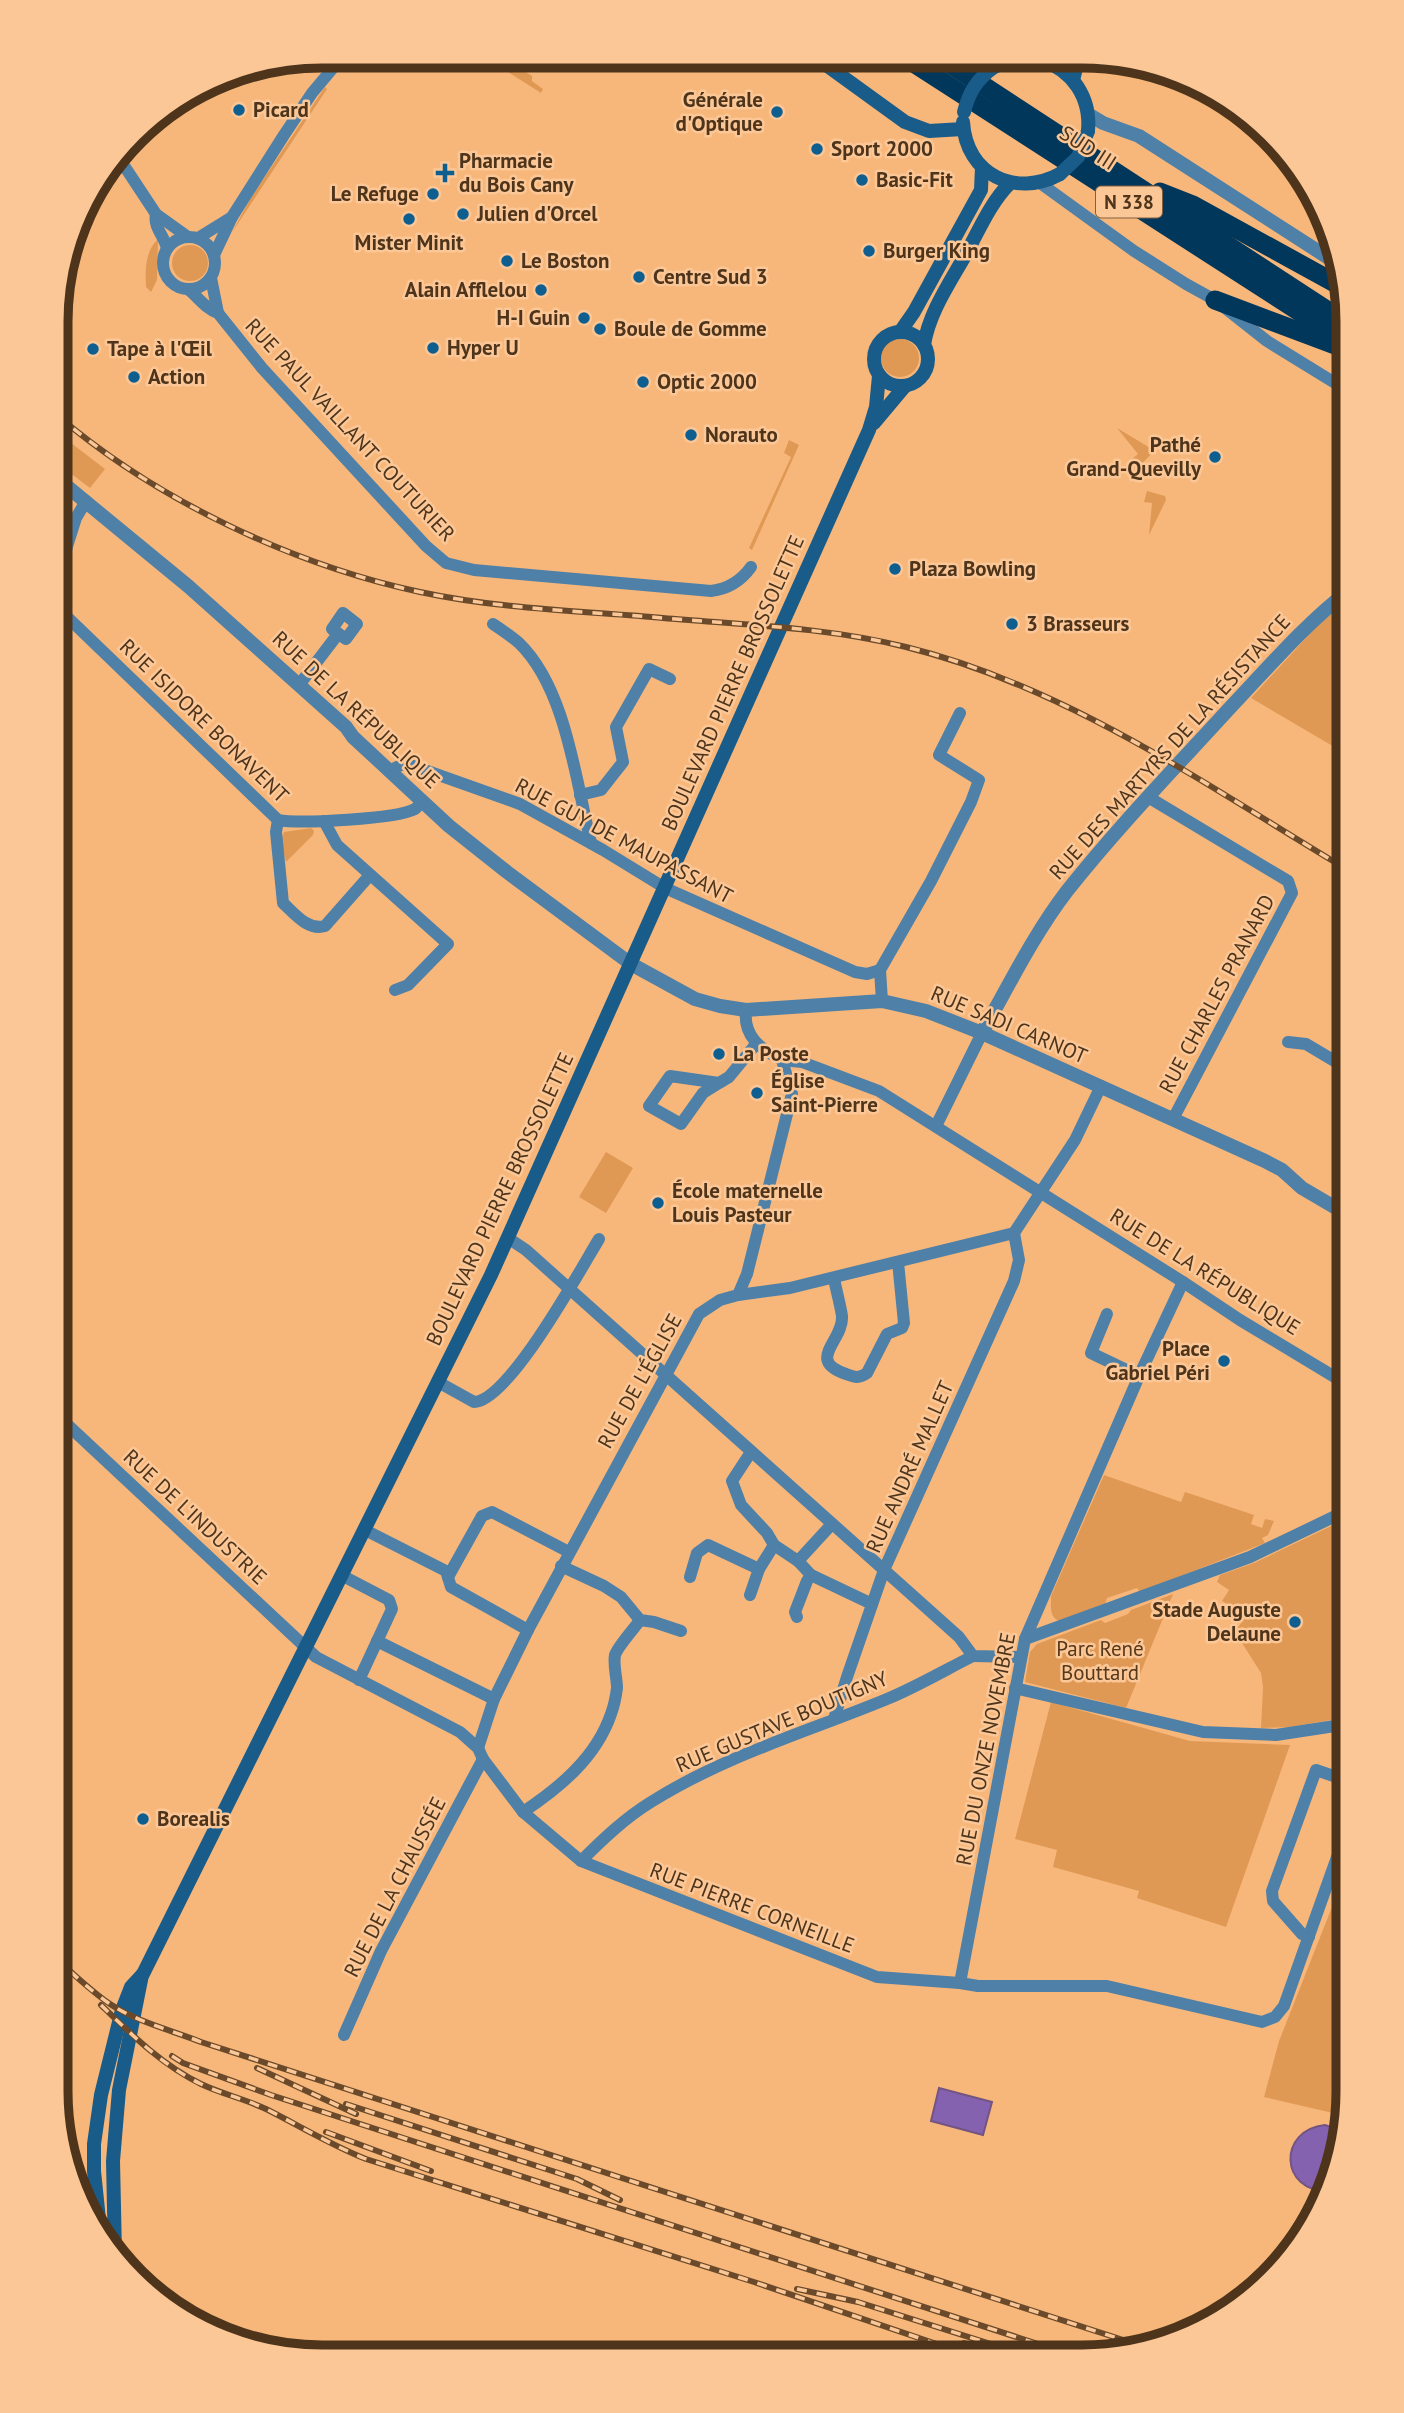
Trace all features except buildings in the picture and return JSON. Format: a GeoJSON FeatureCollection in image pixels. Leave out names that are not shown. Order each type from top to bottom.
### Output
{"type":"FeatureCollection","features":[{"type":"Feature","properties":{"kind":"highway","name":"SUD III"},"geometry":{"type":"LineString","coordinates":[[921,68],[1336,335]]}},
{"type":"Feature","properties":{"kind":"highway","name":"SUD III"},"geometry":{"type":"LineString","coordinates":[[956,68],[1336,316]]}},
{"type":"Feature","properties":{"kind":"highway"},"geometry":{"type":"LineString","coordinates":[[1114,172],[1193,205],[1333,282]]}},
{"type":"Feature","properties":{"kind":"highway"},"geometry":{"type":"LineString","coordinates":[[1215,300],[1336,345]]}},
{"type":"Feature","properties":{"kind":"main road"},"geometry":{"type":"LineString","coordinates":[[830,68],[905,122],[929,131],[963,129]]}},
{"type":"Feature","properties":{"kind":"main road"},"geometry":{"type":"LineString","coordinates":[[992,68],[971,91],[964,112],[963,129],[970,150],[982,167],[995,177],[1024,185],[1040,183],[1060,174],[1078,157],[1088,131],[1088,114],[1083,95],[1073,80],[1058,68]]}},
{"type":"Feature","properties":{"kind":"main road"},"geometry":{"type":"LineString","coordinates":[[1073,80],[1076,68]]}},
{"type":"Feature","properties":{"kind":"main road"},"geometry":{"type":"LineString","coordinates":[[900,332],[915,312],[981,190],[982,167]]}},
{"type":"Feature","properties":{"kind":"main road"},"geometry":{"type":"LineString","coordinates":[[924,345],[916,337],[900,332],[887,335],[876,348],[874,360],[879,376],[891,384],[905,386],[919,379],[925,371],[928,360],[924,345],[926,334],[937,306],[996,198],[1010,183]]}},
{"type":"Feature","properties":{"kind":"main road","name":"BOULEVARD PIERRE BROSSOLETTE"},"geometry":{"type":"LineString","coordinates":[[115,2237],[113,2161],[119,2090],[143,1974],[343,1576],[508,1238],[869,430],[876,407],[879,376]]}},
{"type":"Feature","properties":{"kind":"main road","name":"BOULEVARD PIERRE BROSSOLETTE"},"geometry":{"type":"LineString","coordinates":[[869,430],[905,386]]}},
{"type":"Feature","properties":{"kind":"main road","name":"BOULEVARD PIERRE BROSSOLETTE"},"geometry":{"type":"LineString","coordinates":[[98,2211],[94,2144],[103,2087],[122,2010],[131,1987],[143,1974]]}},
{"type":"Feature","properties":{"kind":"main road"},"geometry":{"type":"LineString","coordinates":[[103,2087],[119,2090]]}},
{"type":"Feature","properties":{"kind":"street"},"geometry":{"type":"LineString","coordinates":[[214,255],[232,217],[304,105],[333,68]]}},
{"type":"Feature","properties":{"kind":"street"},"geometry":{"type":"LineString","coordinates":[[1088,114],[1103,123],[1139,135],[1327,257]]}},
{"type":"Feature","properties":{"kind":"street"},"geometry":{"type":"LineString","coordinates":[[123,164],[156,214],[210,248],[215,264],[211,278],[201,286],[188,289],[175,285],[166,276],[163,262],[167,249],[166,240],[155,221],[156,214]]}},
{"type":"Feature","properties":{"kind":"street"},"geometry":{"type":"LineString","coordinates":[[1040,183],[1134,251],[1215,300],[1267,341],[1336,384]]}},
{"type":"Feature","properties":{"kind":"street"},"geometry":{"type":"LineString","coordinates":[[167,249],[176,240],[193,237],[232,217]]}},
{"type":"Feature","properties":{"kind":"street","name":"RUE PAUL VAILLANT COUTURIER"},"geometry":{"type":"LineString","coordinates":[[211,278],[218,313],[262,368],[426,546],[446,563],[474,570],[711,591],[737,582],[751,567]]}},
{"type":"Feature","properties":{"kind":"street","name":"RUE PAUL VAILLANT COUTURIER"},"geometry":{"type":"LineString","coordinates":[[188,289],[218,313]]}},
{"type":"Feature","properties":{"kind":"street","name":"RUE DE LA RÉPUBLIQUE"},"geometry":{"type":"LineString","coordinates":[[68,488],[188,586],[346,727],[353,737],[422,801],[507,872],[631,964]]}},
{"type":"Feature","properties":{"kind":"street"},"geometry":{"type":"LineString","coordinates":[[68,544],[76,519],[86,501]]}},
{"type":"Feature","properties":{"kind":"street","name":"RUE DES MARTYRS DE LA RÉSISTANCE"},"geometry":{"type":"LineString","coordinates":[[936,1126],[982,1033],[1031,947],[1066,893],[1148,797],[1320,613],[1336,600]]}},
{"type":"Feature","properties":{"kind":"street","name":"RUE ISIDORE BONAVENT"},"geometry":{"type":"LineString","coordinates":[[68,618],[278,820],[296,823],[397,815],[416,809],[422,801]]}},
{"type":"Feature","properties":{"kind":"street"},"geometry":{"type":"LineString","coordinates":[[493,624],[520,644],[553,694],[565,726],[591,843]]}},
{"type":"Feature","properties":{"kind":"street"},"geometry":{"type":"LineString","coordinates":[[299,685],[338,634]]}},
{"type":"Feature","properties":{"kind":"street"},"geometry":{"type":"LineString","coordinates":[[580,795],[601,790],[623,762],[616,727],[649,669],[670,679]]}},
{"type":"Feature","properties":{"kind":"street"},"geometry":{"type":"LineString","coordinates":[[883,1001],[880,970],[931,881],[971,802],[979,780],[939,755],[960,713]]}},
{"type":"Feature","properties":{"kind":"street","name":"RUE GUY DE MAUPASSANT"},"geometry":{"type":"LineString","coordinates":[[389,771],[405,763],[520,804],[665,888],[855,972],[867,974],[880,970]]}},
{"type":"Feature","properties":{"kind":"street","name":"RUE CHARLES PRANARD"},"geometry":{"type":"LineString","coordinates":[[1148,797],[1288,881],[1292,887],[1292,893],[1173,1119]]}},
{"type":"Feature","properties":{"kind":"street"},"geometry":{"type":"LineString","coordinates":[[278,820],[276,832],[283,903],[310,926],[325,926],[370,875]]}},
{"type":"Feature","properties":{"kind":"street"},"geometry":{"type":"LineString","coordinates":[[324,821],[337,845],[448,944],[408,985],[394,990]]}},
{"type":"Feature","properties":{"kind":"street","name":"RUE SADI CARNOT"},"geometry":{"type":"LineString","coordinates":[[631,964],[695,999],[720,1006],[746,1010],[883,1001],[926,1011],[982,1033],[1265,1161],[1282,1170],[1302,1188],[1336,1208]]}},
{"type":"Feature","properties":{"kind":"street"},"geometry":{"type":"LineString","coordinates":[[738,1296],[747,1275],[792,1094],[782,1060],[756,1044],[745,1026],[746,1010]]}},
{"type":"Feature","properties":{"kind":"street"},"geometry":{"type":"LineString","coordinates":[[1288,1042],[1307,1044],[1336,1062]]}},
{"type":"Feature","properties":{"kind":"street"},"geometry":{"type":"LineString","coordinates":[[719,1083],[670,1076],[649,1105],[681,1124],[703,1093],[729,1077],[756,1044]]}},
{"type":"Feature","properties":{"kind":"street","name":"RUE DE LA RÉPUBLIQUE"},"geometry":{"type":"LineString","coordinates":[[782,1060],[802,1062],[879,1091],[1336,1378]]}},
{"type":"Feature","properties":{"kind":"street"},"geometry":{"type":"LineString","coordinates":[[1014,1233],[1076,1140],[1101,1086]]}},
{"type":"Feature","properties":{"kind":"street","name":"RUE DE L'ÉGLISE"},"geometry":{"type":"LineString","coordinates":[[480,1754],[494,1699],[528,1630],[699,1314],[720,1300],[834,1278],[1014,1233]]}},
{"type":"Feature","properties":{"kind":"street","name":"RUE ANDRÉ MALLET"},"geometry":{"type":"LineString","coordinates":[[834,1719],[884,1570],[1014,1281],[1019,1260],[1014,1233]]}},
{"type":"Feature","properties":{"kind":"street"},"geometry":{"type":"LineString","coordinates":[[508,1238],[526,1250],[884,1570],[958,1637],[973,1656],[1020,1657]]}},
{"type":"Feature","properties":{"kind":"street"},"geometry":{"type":"LineString","coordinates":[[438,1382],[474,1402],[485,1399],[529,1353],[599,1239]]}},
{"type":"Feature","properties":{"kind":"street"},"geometry":{"type":"LineString","coordinates":[[834,1278],[842,1319],[827,1358],[828,1366],[855,1378],[862,1377],[867,1373],[890,1332],[902,1328],[904,1323],[898,1262]]}},
{"type":"Feature","properties":{"kind":"street","name":"RUE DU ONZE NOVEMBRE"},"geometry":{"type":"LineString","coordinates":[[960,1983],[1025,1639],[1139,1376],[1183,1282]]}},
{"type":"Feature","properties":{"kind":"street"},"geometry":{"type":"LineString","coordinates":[[1107,1314],[1091,1353],[1139,1376]]}},
{"type":"Feature","properties":{"kind":"street","name":"RUE DE L'INDUSTRIE"},"geometry":{"type":"LineString","coordinates":[[68,1425],[306,1648]]}},
{"type":"Feature","properties":{"kind":"street"},"geometry":{"type":"LineString","coordinates":[[751,1452],[732,1481],[741,1505],[774,1545],[798,1561],[811,1575],[872,1604]]}},
{"type":"Feature","properties":{"kind":"street"},"geometry":{"type":"LineString","coordinates":[[448,1577],[482,1516],[492,1512],[569,1552]]}},
{"type":"Feature","properties":{"kind":"street"},"geometry":{"type":"LineString","coordinates":[[1025,1639],[1250,1558],[1336,1516]]}},
{"type":"Feature","properties":{"kind":"street"},"geometry":{"type":"LineString","coordinates":[[798,1561],[832,1524]]}},
{"type":"Feature","properties":{"kind":"street"},"geometry":{"type":"LineString","coordinates":[[365,1530],[446,1572],[451,1587],[528,1630]]}},
{"type":"Feature","properties":{"kind":"street"},"geometry":{"type":"LineString","coordinates":[[690,1577],[697,1553],[708,1545],[759,1569]]}},
{"type":"Feature","properties":{"kind":"street"},"geometry":{"type":"LineString","coordinates":[[750,1595],[759,1569],[774,1545]]}},
{"type":"Feature","properties":{"kind":"street"},"geometry":{"type":"LineString","coordinates":[[561,1566],[621,1597],[640,1620],[681,1631]]}},
{"type":"Feature","properties":{"kind":"street"},"geometry":{"type":"LineString","coordinates":[[797,1617],[795,1612],[811,1575]]}},
{"type":"Feature","properties":{"kind":"street"},"geometry":{"type":"LineString","coordinates":[[343,1576],[389,1600],[392,1609],[359,1680]]}},
{"type":"Feature","properties":{"kind":"street"},"geometry":{"type":"LineString","coordinates":[[523,1812],[565,1781],[598,1741],[611,1714],[617,1689],[615,1655],[640,1620]]}},
{"type":"Feature","properties":{"kind":"street"},"geometry":{"type":"LineString","coordinates":[[377,1641],[494,1699]]}},
{"type":"Feature","properties":{"kind":"street","name":"RUE PIERRE CORNEILLE"},"geometry":{"type":"LineString","coordinates":[[306,1648],[316,1657],[460,1732],[480,1754],[523,1812],[581,1861],[877,1977],[978,1986],[1107,1986],[1262,2022],[1275,2017],[1284,2006],[1309,1937]]}},
{"type":"Feature","properties":{"kind":"street","name":"RUE GUSTAVE BOUTIGNY"},"geometry":{"type":"LineString","coordinates":[[581,1861],[613,1830],[650,1803],[700,1774],[773,1742],[889,1698],[973,1656]]}},
{"type":"Feature","properties":{"kind":"street"},"geometry":{"type":"LineString","coordinates":[[1015,1688],[1203,1732],[1276,1735],[1336,1726]]}},
{"type":"Feature","properties":{"kind":"street","name":"RUE DE LA CHAUSSÉE"},"geometry":{"type":"LineString","coordinates":[[344,2035],[381,1951],[480,1754]]}},
{"type":"Feature","properties":{"kind":"street"},"geometry":{"type":"LineString","coordinates":[[1336,1777],[1316,1770],[1272,1891],[1273,1901],[1302,1934],[1309,1937],[1336,1862]]}},
{"type":"Feature","properties":{"kind":"green space"},"geometry":{"type":"Polygon","coordinates":[[[501,68],[522,68],[543,89],[541,93],[501,68]]]}},
{"type":"Feature","properties":{"kind":"green space"},"geometry":{"type":"Polygon","coordinates":[[[325,87],[327,89],[231,234],[252,196],[325,87]]]}},
{"type":"Feature","properties":{"kind":"green space"},"geometry":{"type":"Polygon","coordinates":[[[158,239],[157,280],[151,292],[146,287],[147,262],[150,249],[158,239]]]}},
{"type":"Feature","properties":{"kind":"green space"},"geometry":{"type":"Polygon","coordinates":[[[190,245],[203,250],[208,263],[203,276],[190,281],[177,276],[172,263],[177,250],[190,245]]]}},
{"type":"Feature","properties":{"kind":"green space"},"geometry":{"type":"Polygon","coordinates":[[[900,339],[913,345],[919,358],[913,371],[900,377],[887,371],[881,358],[887,345],[900,339]]]}},
{"type":"Feature","properties":{"kind":"green space"},"geometry":{"type":"Polygon","coordinates":[[[1117,428],[1152,449],[1152,453],[1140,466],[1132,459],[1138,454],[1117,428]]]}},
{"type":"Feature","properties":{"kind":"green space"},"geometry":{"type":"Polygon","coordinates":[[[789,440],[799,445],[752,550],[749,548],[791,457],[784,453],[789,440]]]}},
{"type":"Feature","properties":{"kind":"green space"},"geometry":{"type":"Polygon","coordinates":[[[68,441],[105,469],[90,488],[68,472],[68,441]]]}},
{"type":"Feature","properties":{"kind":"green space"},"geometry":{"type":"Polygon","coordinates":[[[1147,491],[1165,496],[1166,500],[1149,535],[1152,503],[1144,502],[1147,491]]]}},
{"type":"Feature","properties":{"kind":"green space"},"geometry":{"type":"Polygon","coordinates":[[[1336,609],[1336,748],[1251,698],[1318,625],[1336,609]]]}},
{"type":"Feature","properties":{"kind":"green space"},"geometry":{"type":"Polygon","coordinates":[[[311,828],[313,835],[286,862],[281,841],[284,832],[311,828]]]}},
{"type":"Feature","properties":{"kind":"green space"},"geometry":{"type":"Polygon","coordinates":[[[606,1152],[633,1168],[606,1213],[579,1197],[606,1152]]]}},
{"type":"Feature","properties":{"kind":"green space"},"geometry":{"type":"Polygon","coordinates":[[[1104,1475],[1181,1502],[1185,1492],[1254,1515],[1251,1524],[1262,1528],[1265,1519],[1274,1521],[1268,1535],[1262,1538],[1265,1543],[1140,1592],[1137,1588],[1107,1598],[1105,1604],[1059,1621],[1052,1614],[1051,1596],[1104,1475]]]}},
{"type":"Feature","properties":{"kind":"green space","name":"Stade Auguste Delaune"},"geometry":{"type":"Polygon","coordinates":[[[1336,1524],[1336,1719],[1290,1727],[1261,1728],[1261,1673],[1235,1632],[1247,1614],[1222,1601],[1229,1590],[1217,1582],[1220,1575],[1254,1563],[1336,1524]]]}},
{"type":"Feature","properties":{"kind":"green space","name":"Parc René Bouttard"},"geometry":{"type":"Polygon","coordinates":[[[1173,1594],[1126,1708],[1025,1682],[1030,1652],[1037,1644],[1101,1620],[1105,1623],[1173,1594]]]}},
{"type":"Feature","properties":{"kind":"green space"},"geometry":{"type":"Polygon","coordinates":[[[1051,1702],[1190,1741],[1290,1745],[1226,1927],[1137,1898],[1139,1891],[1053,1867],[1057,1850],[1015,1839],[1051,1702]]]}},
{"type":"Feature","properties":{"kind":"green space"},"geometry":{"type":"Polygon","coordinates":[[[1336,1897],[1335,2113],[1264,2097],[1279,2041],[1336,1897]]]}},
{"type":"Feature","properties":{"kind":"shaded area"},"geometry":{"type":"Polygon","coordinates":[[[939,2088],[992,2102],[983,2135],[931,2121],[939,2088]]]}},
{"type":"Feature","properties":{"kind":"shaded area"},"geometry":{"type":"Polygon","coordinates":[[[1325,2125],[1333,2128],[1315,2189],[1301,2182],[1293,2172],[1290,2160],[1292,2148],[1298,2138],[1309,2129],[1325,2125]]]}},
{"type":"Feature","properties":{"kind":"railway"},"geometry":{"type":"LineString","coordinates":[[68,424],[138,475],[228,525],[276,547],[372,580],[450,598],[510,606],[755,625],[846,635],[906,647],[966,665],[1024,687],[1135,742],[1336,863]]}},
{"type":"Feature","properties":{"kind":"railway"},"geometry":{"type":"LineString","coordinates":[[68,1969],[96,1994],[120,2010],[201,2042],[1126,2341]]}},
{"type":"Feature","properties":{"kind":"railway"},"geometry":{"type":"LineString","coordinates":[[101,2005],[148,2049],[173,2068],[209,2088],[266,2109],[366,2159],[754,2282],[940,2345]]}},
{"type":"Feature","properties":{"kind":"railway"},"geometry":{"type":"LineString","coordinates":[[172,2056],[183,2063],[271,2095],[1041,2345]]}},
{"type":"Feature","properties":{"kind":"railway"},"geometry":{"type":"LineString","coordinates":[[257,2068],[356,2114]]}},
{"type":"Feature","properties":{"kind":"railway"},"geometry":{"type":"LineString","coordinates":[[346,2104],[577,2179],[620,2200]]}},
{"type":"Feature","properties":{"kind":"railway"},"geometry":{"type":"LineString","coordinates":[[326,2132],[431,2171]]}},
{"type":"Feature","properties":{"kind":"railway"},"geometry":{"type":"LineString","coordinates":[[797,2289],[858,2302],[994,2345]]}},
{"type":"Feature","properties":{"kind":"railway"},"geometry":{"type":"LineString","coordinates":[[964,2343],[970,2345]]}},
{"type":"Feature","properties":{"kind":"place","name":"Picard"},"geometry":{"type":"Point","coordinates":[239,110]}},
{"type":"Feature","properties":{"kind":"place","name":"Générale d'Optique"},"geometry":{"type":"Point","coordinates":[777,112]}},
{"type":"Feature","properties":{"kind":"place","name":"Sport 2000"},"geometry":{"type":"Point","coordinates":[817,149]}},
{"type":"Feature","properties":{"kind":"place","name":"Pharmacie du Bois Cany"},"geometry":{"type":"Point","coordinates":[445,173]}},
{"type":"Feature","properties":{"kind":"place","name":"Basic-Fit"},"geometry":{"type":"Point","coordinates":[862,180]}},
{"type":"Feature","properties":{"kind":"place","name":"Le Refuge"},"geometry":{"type":"Point","coordinates":[433,194]}},
{"type":"Feature","properties":{"kind":"place","name":"Julien d'Orcel"},"geometry":{"type":"Point","coordinates":[463,214]}},
{"type":"Feature","properties":{"kind":"place","name":"Mister Minit"},"geometry":{"type":"Point","coordinates":[409,219]}},
{"type":"Feature","properties":{"kind":"place","name":"Burger King"},"geometry":{"type":"Point","coordinates":[869,251]}},
{"type":"Feature","properties":{"kind":"place","name":"Le Boston"},"geometry":{"type":"Point","coordinates":[507,261]}},
{"type":"Feature","properties":{"kind":"place","name":"Centre Sud 3"},"geometry":{"type":"Point","coordinates":[639,277]}},
{"type":"Feature","properties":{"kind":"place","name":"Alain Afflelou"},"geometry":{"type":"Point","coordinates":[541,290]}},
{"type":"Feature","properties":{"kind":"place","name":"H-I Guin"},"geometry":{"type":"Point","coordinates":[584,318]}},
{"type":"Feature","properties":{"kind":"place","name":"Boule de Gomme"},"geometry":{"type":"Point","coordinates":[600,329]}},
{"type":"Feature","properties":{"kind":"place","name":"Hyper U"},"geometry":{"type":"Point","coordinates":[433,348]}},
{"type":"Feature","properties":{"kind":"place","name":"Tape à l'Œil"},"geometry":{"type":"Point","coordinates":[93,349]}},
{"type":"Feature","properties":{"kind":"place","name":"Action"},"geometry":{"type":"Point","coordinates":[134,377]}},
{"type":"Feature","properties":{"kind":"place","name":"Optic 2000"},"geometry":{"type":"Point","coordinates":[643,382]}},
{"type":"Feature","properties":{"kind":"place","name":"Norauto"},"geometry":{"type":"Point","coordinates":[691,435]}},
{"type":"Feature","properties":{"kind":"place","name":"Pathé Grand-Quevilly"},"geometry":{"type":"Point","coordinates":[1215,457]}},
{"type":"Feature","properties":{"kind":"place","name":"Plaza Bowling"},"geometry":{"type":"Point","coordinates":[895,569]}},
{"type":"Feature","properties":{"kind":"place","name":"3 Brasseurs"},"geometry":{"type":"Point","coordinates":[1012,624]}},
{"type":"Feature","properties":{"kind":"place","name":"La Poste"},"geometry":{"type":"Point","coordinates":[719,1054]}},
{"type":"Feature","properties":{"kind":"place","name":"Église Saint-Pierre"},"geometry":{"type":"Point","coordinates":[757,1093]}},
{"type":"Feature","properties":{"kind":"place","name":"École maternelle Louis Pasteur"},"geometry":{"type":"Point","coordinates":[658,1203]}},
{"type":"Feature","properties":{"kind":"place","name":"Place Gabriel Péri"},"geometry":{"type":"Point","coordinates":[1224,1361]}},
{"type":"Feature","properties":{"kind":"place","name":"Stade Auguste Delaune"},"geometry":{"type":"Point","coordinates":[1295,1622]}},
{"type":"Feature","properties":{"kind":"place","name":"Borealis"},"geometry":{"type":"Point","coordinates":[143,1819]}}]}
